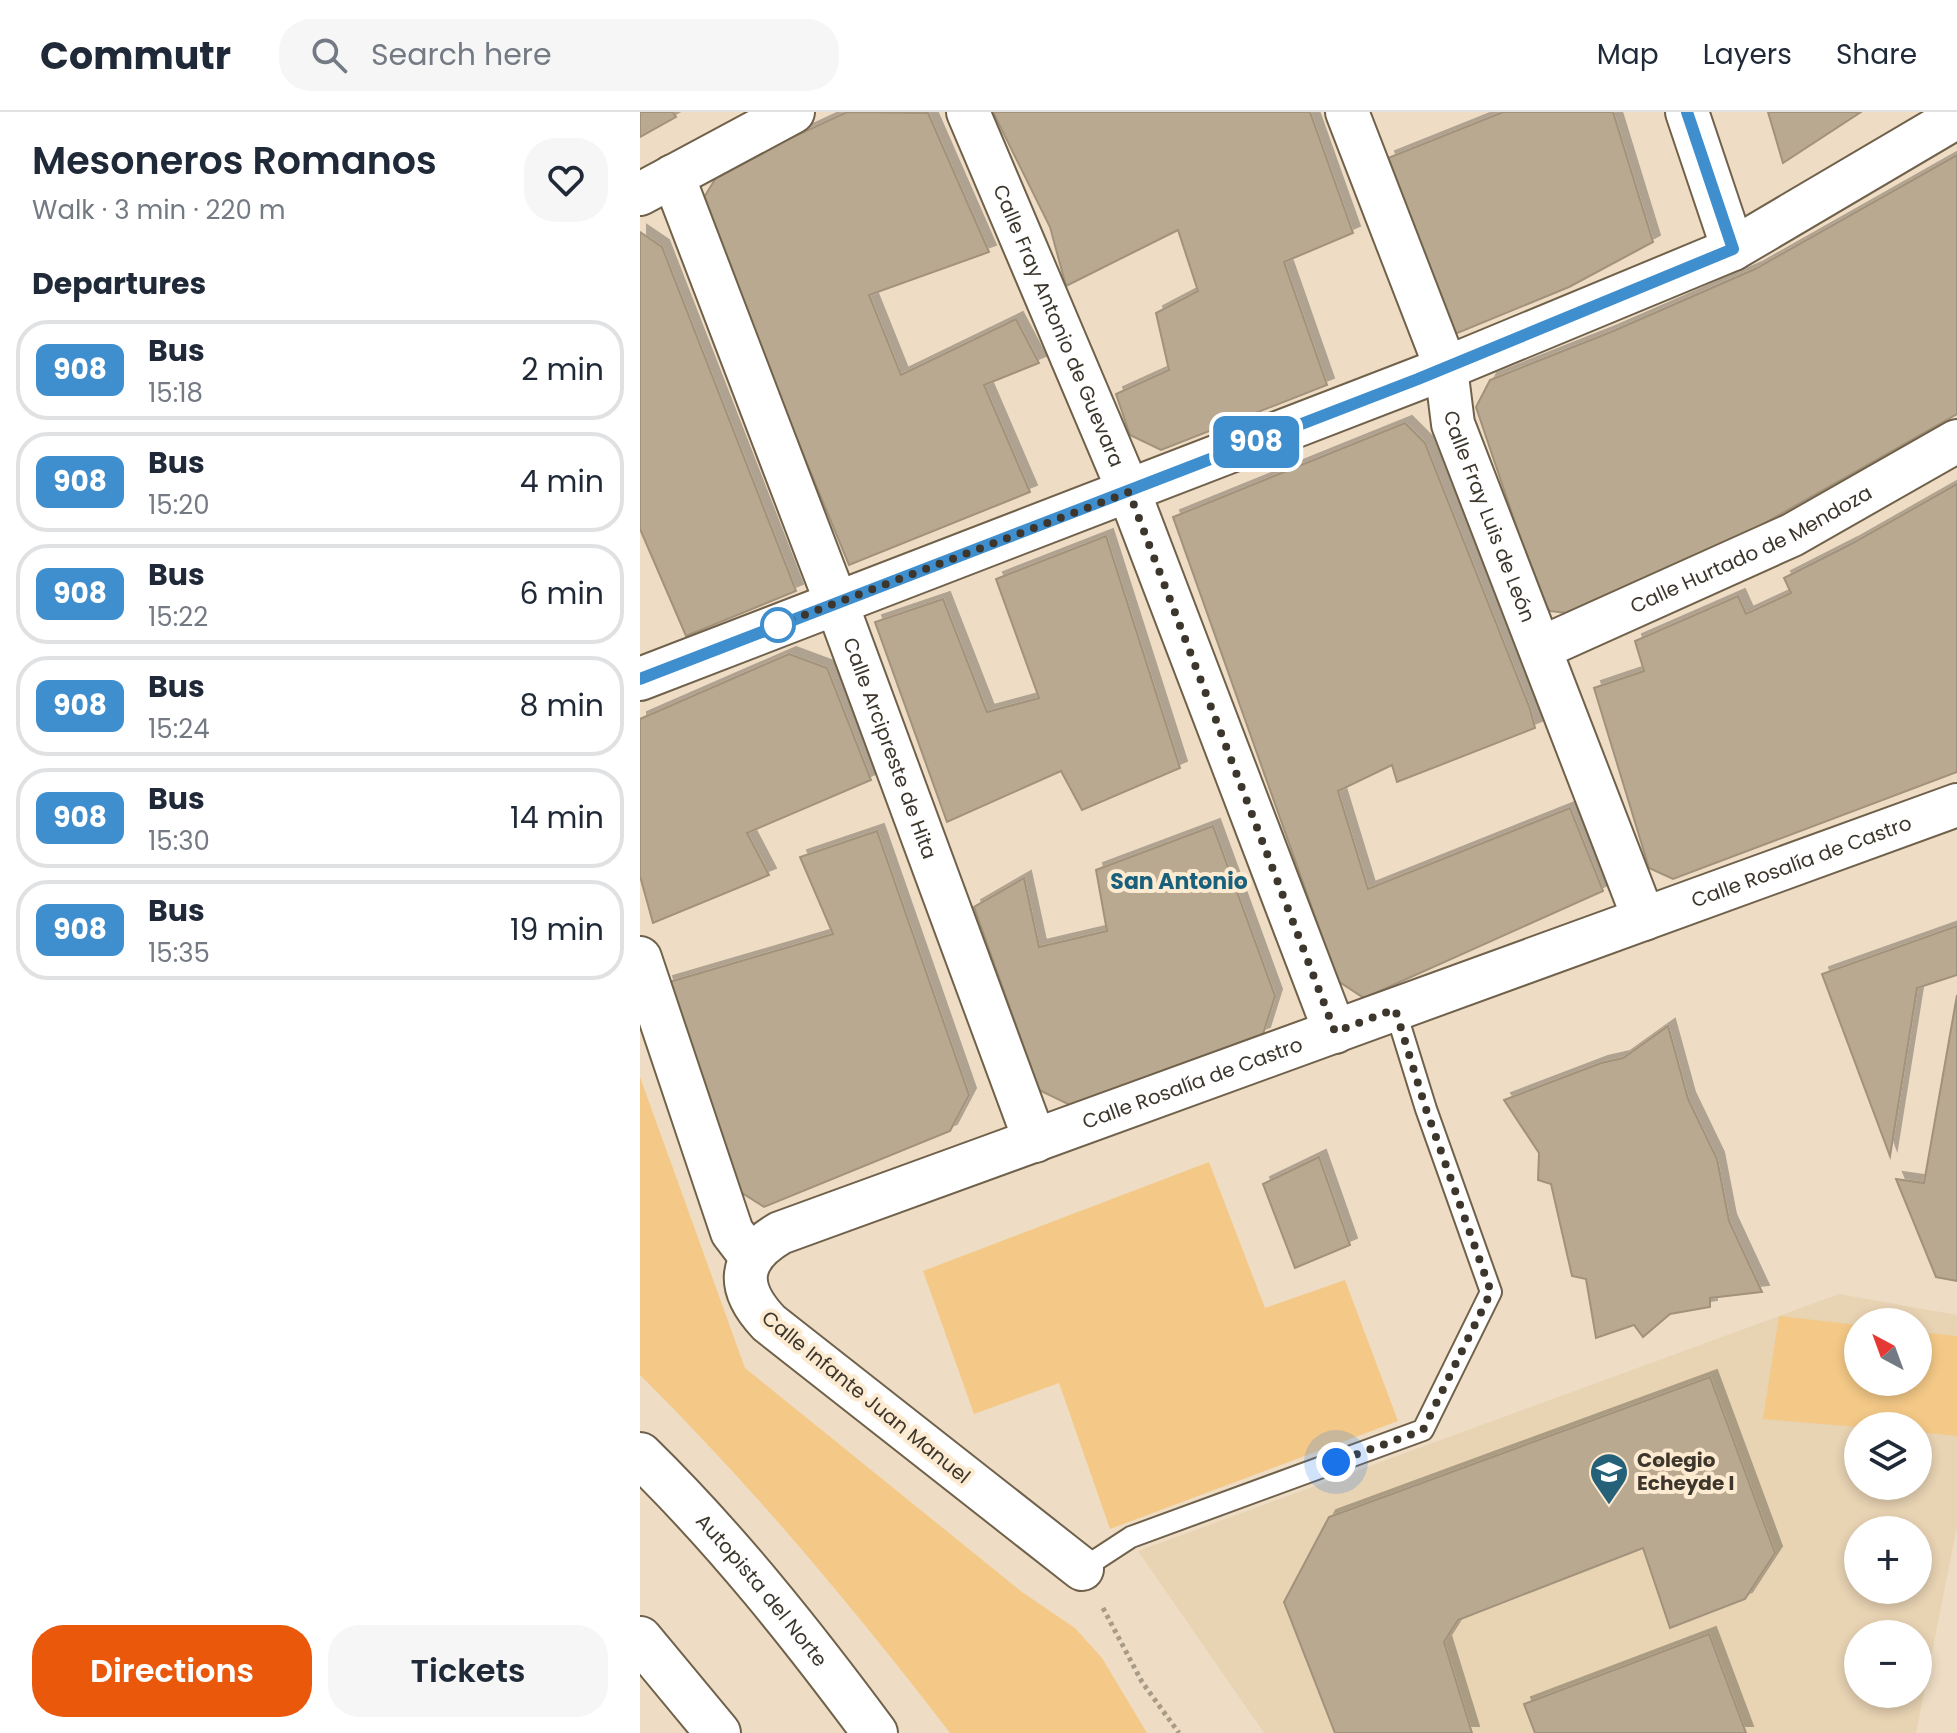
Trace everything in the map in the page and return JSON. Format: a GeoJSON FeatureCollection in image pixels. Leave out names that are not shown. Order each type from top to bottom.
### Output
{"type":"FeatureCollection","features":[{"type":"Feature","properties":{"kind":"highway","name":"Autopista del Norte"},"geometry":{"type":"LineString","coordinates":[[640,1455],[687,1501],[823,1663],[875,1733]]}},
{"type":"Feature","properties":{"kind":"highway"},"geometry":{"type":"LineString","coordinates":[[640,1639],[718,1733]]}},
{"type":"Feature","properties":{"kind":"street"},"geometry":{"type":"LineString","coordinates":[[656,185],[747,122],[793,112]]}},
{"type":"Feature","properties":{"kind":"street","name":"Calle Fray Antonio de Guevara"},"geometry":{"type":"LineString","coordinates":[[968,112],[1129,492],[1335,1032]]}},
{"type":"Feature","properties":{"kind":"street","name":"Calle Fray Luis de León"},"geometry":{"type":"LineString","coordinates":[[1347,112],[1446,368],[1453,424],[1644,919]]}},
{"type":"Feature","properties":{"kind":"street"},"geometry":{"type":"LineString","coordinates":[[1687,112],[1733,249]]}},
{"type":"Feature","properties":{"kind":"street"},"geometry":{"type":"LineString","coordinates":[[640,679],[1446,368],[1733,249],[1957,117]]}},
{"type":"Feature","properties":{"kind":"street","name":"Calle Arcipreste de Hita"},"geometry":{"type":"LineString","coordinates":[[656,185],[836,602],[1035,1141]]}},
{"type":"Feature","properties":{"kind":"street","name":"Calle Hurtado de Mendoza"},"geometry":{"type":"LineString","coordinates":[[1541,648],[1792,535],[1957,441]]}},
{"type":"Feature","properties":{"kind":"street","name":"Calle Rosalía de Castro"},"geometry":{"type":"LineString","coordinates":[[751,1257],[760,1245],[780,1233],[1957,805]]}},
{"type":"Feature","properties":{"kind":"street"},"geometry":{"type":"LineString","coordinates":[[640,958],[732,1232],[751,1257]]}},
{"type":"Feature","properties":{"kind":"street","name":"Calle Infante Juan Manuel"},"geometry":{"type":"LineString","coordinates":[[751,1257],[746,1274],[748,1291],[754,1307],[769,1323],[1082,1569]]}},
{"type":"Feature","properties":{"kind":"lane"},"geometry":{"type":"LineString","coordinates":[[1082,1569],[1131,1537],[1423,1430],[1491,1292],[1426,1109],[1395,1009]]}},
{"type":"Feature","properties":{"kind":"path"},"geometry":{"type":"LineString","coordinates":[[1082,1569],[1142,1682],[1179,1733]]}},
{"type":"Feature","properties":{"kind":"shaded area"},"geometry":{"type":"Polygon","coordinates":[[[640,1077],[745,1368],[1022,1592],[1075,1628],[1102,1658],[1147,1733],[950,1733],[801,1549],[722,1460],[640,1375],[640,1077]]]}},
{"type":"Feature","properties":{"kind":"shaded area"},"geometry":{"type":"Polygon","coordinates":[[[1209,1162],[1265,1308],[1345,1280],[1398,1421],[1110,1529],[1059,1383],[974,1414],[923,1271],[1209,1162]]]}},
{"type":"Feature","properties":{"kind":"shaded area","name":"Colegio Echeyde I"},"geometry":{"type":"Polygon","coordinates":[[[1839,1294],[1918,1308],[1844,1308],[1844,1396],[1932,1396],[1932,1311],[1957,1315],[1957,1526],[1932,1652],[1932,1620],[1844,1620],[1844,1708],[1921,1708],[1916,1733],[1264,1733],[1138,1551],[1839,1294]]]}},
{"type":"Feature","properties":{"kind":"shaded area"},"geometry":{"type":"Polygon","coordinates":[[[1779,1316],[1844,1323],[1844,1396],[1932,1396],[1932,1333],[1957,1336],[1957,1436],[1932,1433],[1932,1412],[1844,1412],[1844,1426],[1763,1419],[1779,1316]]]}},
{"type":"Feature","properties":{"kind":"building"},"geometry":{"type":"Polygon","coordinates":[[[640,112],[673,112],[676,117],[640,137],[640,112]]]}},
{"type":"Feature","properties":{"kind":"building"},"geometry":{"type":"Polygon","coordinates":[[[847,112],[928,113],[989,252],[869,295],[901,375],[1016,319],[1039,363],[984,385],[1030,492],[849,565],[700,204],[720,171],[847,112]]]}},
{"type":"Feature","properties":{"kind":"building"},"geometry":{"type":"Polygon","coordinates":[[[993,112],[1310,112],[1353,233],[1284,262],[1327,385],[1161,450],[1130,435],[1116,394],[1169,370],[1156,313],[1198,291],[1178,230],[1066,286],[1050,227],[993,112]]]}},
{"type":"Feature","properties":{"kind":"building"},"geometry":{"type":"Polygon","coordinates":[[[1503,112],[1613,112],[1653,242],[1569,287],[1455,334],[1388,158],[1503,112]]]}},
{"type":"Feature","properties":{"kind":"building"},"geometry":{"type":"Polygon","coordinates":[[[1768,112],[1861,112],[1783,163],[1768,112]]]}},
{"type":"Feature","properties":{"kind":"building"},"geometry":{"type":"Polygon","coordinates":[[[1957,155],[1957,414],[1756,528],[1567,613],[1550,611],[1541,599],[1476,407],[1490,380],[1611,332],[1755,269],[1957,155]]]}},
{"type":"Feature","properties":{"kind":"building"},"geometry":{"type":"Polygon","coordinates":[[[640,232],[662,247],[796,591],[686,636],[640,529],[640,232]]]}},
{"type":"Feature","properties":{"kind":"building"},"geometry":{"type":"Polygon","coordinates":[[[1405,423],[1425,443],[1535,728],[1397,782],[1392,765],[1338,791],[1368,889],[1570,808],[1603,891],[1364,998],[1338,981],[1173,517],[1405,423]]]}},
{"type":"Feature","properties":{"kind":"building"},"geometry":{"type":"Polygon","coordinates":[[[1957,484],[1957,772],[1673,879],[1649,868],[1594,688],[1644,671],[1635,641],[1738,596],[1746,614],[1791,593],[1784,578],[1957,484]]]}},
{"type":"Feature","properties":{"kind":"building"},"geometry":{"type":"Polygon","coordinates":[[[1106,536],[1180,768],[1082,810],[1061,771],[947,822],[875,622],[943,599],[987,712],[1039,698],[996,579],[1106,536]]]}},
{"type":"Feature","properties":{"kind":"building"},"geometry":{"type":"Polygon","coordinates":[[[789,654],[827,668],[871,780],[747,833],[769,875],[653,923],[640,876],[640,719],[789,654]]]}},
{"type":"Feature","properties":{"kind":"building"},"geometry":{"type":"Polygon","coordinates":[[[1213,826],[1275,996],[1263,1034],[1072,1106],[1039,1090],[974,907],[1024,878],[1039,947],[1107,931],[1096,870],[1213,826]]]}},
{"type":"Feature","properties":{"kind":"building"},"geometry":{"type":"Polygon","coordinates":[[[877,831],[969,1095],[950,1131],[764,1207],[728,1184],[666,983],[833,934],[800,857],[877,831]]]}},
{"type":"Feature","properties":{"kind":"building"},"geometry":{"type":"Polygon","coordinates":[[[1957,926],[1957,975],[1917,988],[1890,1156],[1822,974],[1957,926]]]}},
{"type":"Feature","properties":{"kind":"building"},"geometry":{"type":"Polygon","coordinates":[[[1957,995],[1957,1281],[1936,1277],[1896,1179],[1924,1183],[1957,995]]]}},
{"type":"Feature","properties":{"kind":"building"},"geometry":{"type":"Polygon","coordinates":[[[1668,1026],[1688,1099],[1717,1159],[1729,1221],[1762,1292],[1710,1298],[1710,1307],[1670,1314],[1643,1337],[1634,1325],[1596,1338],[1586,1279],[1572,1276],[1551,1184],[1538,1180],[1539,1153],[1504,1100],[1601,1063],[1623,1058],[1668,1026]]]}},
{"type":"Feature","properties":{"kind":"building"},"geometry":{"type":"Polygon","coordinates":[[[1319,1157],[1350,1245],[1295,1268],[1263,1184],[1319,1157]]]}},
{"type":"Feature","properties":{"kind":"building"},"geometry":{"type":"Polygon","coordinates":[[[1710,1377],[1775,1553],[1745,1599],[1670,1628],[1643,1548],[1458,1620],[1444,1642],[1472,1733],[1335,1733],[1284,1602],[1329,1517],[1710,1377]]]}},
{"type":"Feature","properties":{"kind":"building"},"geometry":{"type":"Polygon","coordinates":[[[1709,1634],[1746,1733],[1535,1733],[1524,1704],[1709,1634]]]}},
{"type":"Feature","properties":{"kind":"bus line","name":"908"},"geometry":{"type":"LineString","coordinates":[[640,679],[1418,379],[1733,249],[1687,112]]}},
{"type":"Feature","properties":{"kind":"place","name":"Colegio Echeyde I"},"geometry":{"type":"Point","coordinates":[1609,1506]}},
{"type":"Feature","properties":{"kind":"district","name":"San Antonio"},"geometry":{"type":"Point","coordinates":[1179,881]}},
{"type":"Feature","properties":{"kind":"route"},"geometry":{"type":"LineString","coordinates":[[778,625],[1129,492],[1335,1032],[1395,1009],[1426,1109],[1491,1292],[1423,1430],[1336,1462]]}}]}
